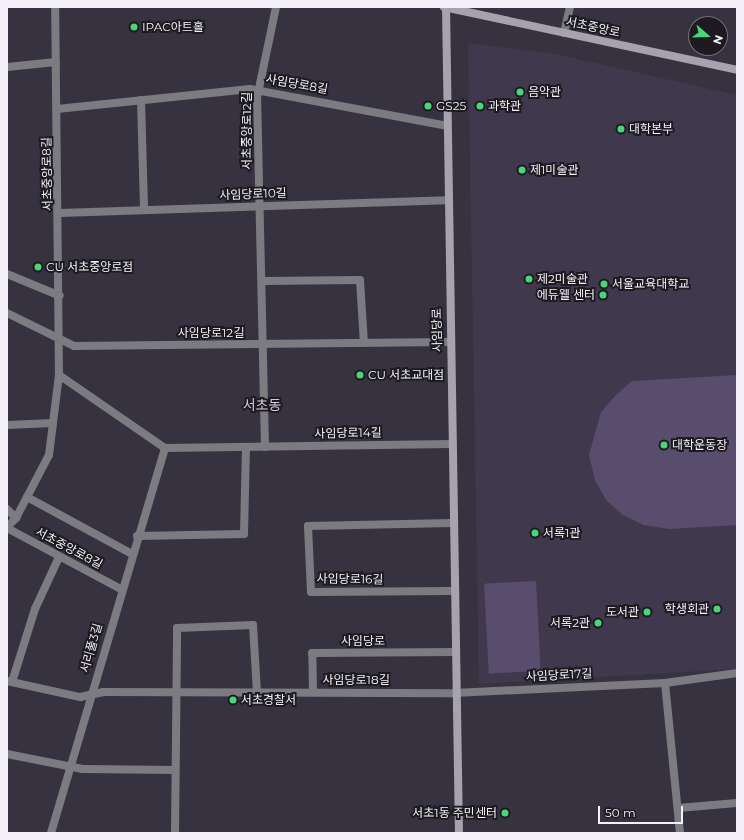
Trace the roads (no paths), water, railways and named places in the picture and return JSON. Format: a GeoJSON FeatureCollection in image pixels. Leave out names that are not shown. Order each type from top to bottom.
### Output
{"type":"FeatureCollection","features":[{"type":"Feature","properties":{"kind":"main road","name":"서초중앙로"},"geometry":{"type":"LineString","coordinates":[[446,7],[737,70]]}},
{"type":"Feature","properties":{"kind":"main road","name":"사임당로"},"geometry":{"type":"LineString","coordinates":[[446,7],[454,693],[459,833]]}},
{"type":"Feature","properties":{"kind":"street","name":"서초중앙로8길"},"geometry":{"type":"LineString","coordinates":[[55,7],[60,213],[59,375],[49,455],[16,518],[7,528],[121,589]]}},
{"type":"Feature","properties":{"kind":"street","name":"서초중앙로12길"},"geometry":{"type":"LineString","coordinates":[[266,447],[258,90],[276,7]]}},
{"type":"Feature","properties":{"kind":"street"},"geometry":{"type":"LineString","coordinates":[[564,33],[570,7]]}},
{"type":"Feature","properties":{"kind":"street"},"geometry":{"type":"LineString","coordinates":[[7,68],[56,62]]}},
{"type":"Feature","properties":{"kind":"street","name":"사임당로8길"},"geometry":{"type":"LineString","coordinates":[[57,109],[258,90],[447,126]]}},
{"type":"Feature","properties":{"kind":"street"},"geometry":{"type":"LineString","coordinates":[[141,100],[144,210]]}},
{"type":"Feature","properties":{"kind":"street","name":"사임당로10길"},"geometry":{"type":"LineString","coordinates":[[60,213],[448,200]]}},
{"type":"Feature","properties":{"kind":"street"},"geometry":{"type":"LineString","coordinates":[[7,274],[60,296]]}},
{"type":"Feature","properties":{"kind":"street"},"geometry":{"type":"LineString","coordinates":[[262,281],[360,280],[364,343]]}},
{"type":"Feature","properties":{"kind":"street"},"geometry":{"type":"LineString","coordinates":[[7,314],[60,341]]}},
{"type":"Feature","properties":{"kind":"street","name":"사임당로12길"},"geometry":{"type":"LineString","coordinates":[[60,341],[74,346],[449,342]]}},
{"type":"Feature","properties":{"kind":"street"},"geometry":{"type":"LineString","coordinates":[[59,375],[165,448]]}},
{"type":"Feature","properties":{"kind":"street"},"geometry":{"type":"LineString","coordinates":[[7,424],[53,423]]}},
{"type":"Feature","properties":{"kind":"street","name":"사임당로14길"},"geometry":{"type":"LineString","coordinates":[[165,448],[451,444]]}},
{"type":"Feature","properties":{"kind":"street"},"geometry":{"type":"LineString","coordinates":[[137,536],[244,534],[246,447]]}},
{"type":"Feature","properties":{"kind":"street","name":"서리풀3길"},"geometry":{"type":"LineString","coordinates":[[51,833],[121,589],[165,448]]}},
{"type":"Feature","properties":{"kind":"street","name":"서초중앙로8길"},"geometry":{"type":"LineString","coordinates":[[27,497],[132,554]]}},
{"type":"Feature","properties":{"kind":"street"},"geometry":{"type":"LineString","coordinates":[[7,508],[16,518]]}},
{"type":"Feature","properties":{"kind":"street","name":"사임당로16길"},"geometry":{"type":"LineString","coordinates":[[452,523],[308,526],[311,592],[453,591]]}},
{"type":"Feature","properties":{"kind":"street","name":"사임당로18길"},"geometry":{"type":"LineString","coordinates":[[59,557],[35,609],[9,682],[80,697],[90,695],[174,692],[454,693]]}},
{"type":"Feature","properties":{"kind":"street"},"geometry":{"type":"LineString","coordinates":[[175,833],[174,692],[177,628],[253,625],[257,692]]}},
{"type":"Feature","properties":{"kind":"street","name":"사임당로"},"geometry":{"type":"LineString","coordinates":[[313,692],[312,653],[454,652]]}},
{"type":"Feature","properties":{"kind":"street","name":"사임당로17길"},"geometry":{"type":"LineString","coordinates":[[454,693],[665,683],[737,674]]}},
{"type":"Feature","properties":{"kind":"street"},"geometry":{"type":"LineString","coordinates":[[665,683],[680,833]]}},
{"type":"Feature","properties":{"kind":"street"},"geometry":{"type":"LineString","coordinates":[[7,754],[70,766],[175,770]]}},
{"type":"Feature","properties":{"kind":"street"},"geometry":{"type":"LineString","coordinates":[[678,808],[737,803]]}},
{"type":"Feature","properties":{"kind":"place","name":"IPAC아트홀"},"geometry":{"type":"Point","coordinates":[134,27]}},
{"type":"Feature","properties":{"kind":"place","name":"음악관"},"geometry":{"type":"Point","coordinates":[520,92]}},
{"type":"Feature","properties":{"kind":"place","name":"GS25"},"geometry":{"type":"Point","coordinates":[428,106]}},
{"type":"Feature","properties":{"kind":"place","name":"과학관"},"geometry":{"type":"Point","coordinates":[480,106]}},
{"type":"Feature","properties":{"kind":"place","name":"대학본부"},"geometry":{"type":"Point","coordinates":[621,129]}},
{"type":"Feature","properties":{"kind":"place","name":"제1미술관"},"geometry":{"type":"Point","coordinates":[522,170]}},
{"type":"Feature","properties":{"kind":"place","name":"CU 서초중앙로점"},"geometry":{"type":"Point","coordinates":[38,267]}},
{"type":"Feature","properties":{"kind":"place","name":"제2미술관"},"geometry":{"type":"Point","coordinates":[529,279]}},
{"type":"Feature","properties":{"kind":"place","name":"서울교육대학교"},"geometry":{"type":"Point","coordinates":[604,284]}},
{"type":"Feature","properties":{"kind":"place","name":"에듀웰 센터"},"geometry":{"type":"Point","coordinates":[603,295]}},
{"type":"Feature","properties":{"kind":"place","name":"CU 서초교대점"},"geometry":{"type":"Point","coordinates":[360,375]}},
{"type":"Feature","properties":{"kind":"place","name":"대학운동장"},"geometry":{"type":"Point","coordinates":[664,445]}},
{"type":"Feature","properties":{"kind":"place","name":"서록1관"},"geometry":{"type":"Point","coordinates":[535,533]}},
{"type":"Feature","properties":{"kind":"place","name":"학생회관"},"geometry":{"type":"Point","coordinates":[717,609]}},
{"type":"Feature","properties":{"kind":"place","name":"도서관"},"geometry":{"type":"Point","coordinates":[647,612]}},
{"type":"Feature","properties":{"kind":"place","name":"서록2관"},"geometry":{"type":"Point","coordinates":[598,623]}},
{"type":"Feature","properties":{"kind":"place","name":"서초경찰서"},"geometry":{"type":"Point","coordinates":[233,700]}},
{"type":"Feature","properties":{"kind":"place","name":"서초1동 주민센터"},"geometry":{"type":"Point","coordinates":[505,813]}},
{"type":"Feature","properties":{"kind":"district","name":"서초동"},"geometry":{"type":"Point","coordinates":[262,405]}}]}
